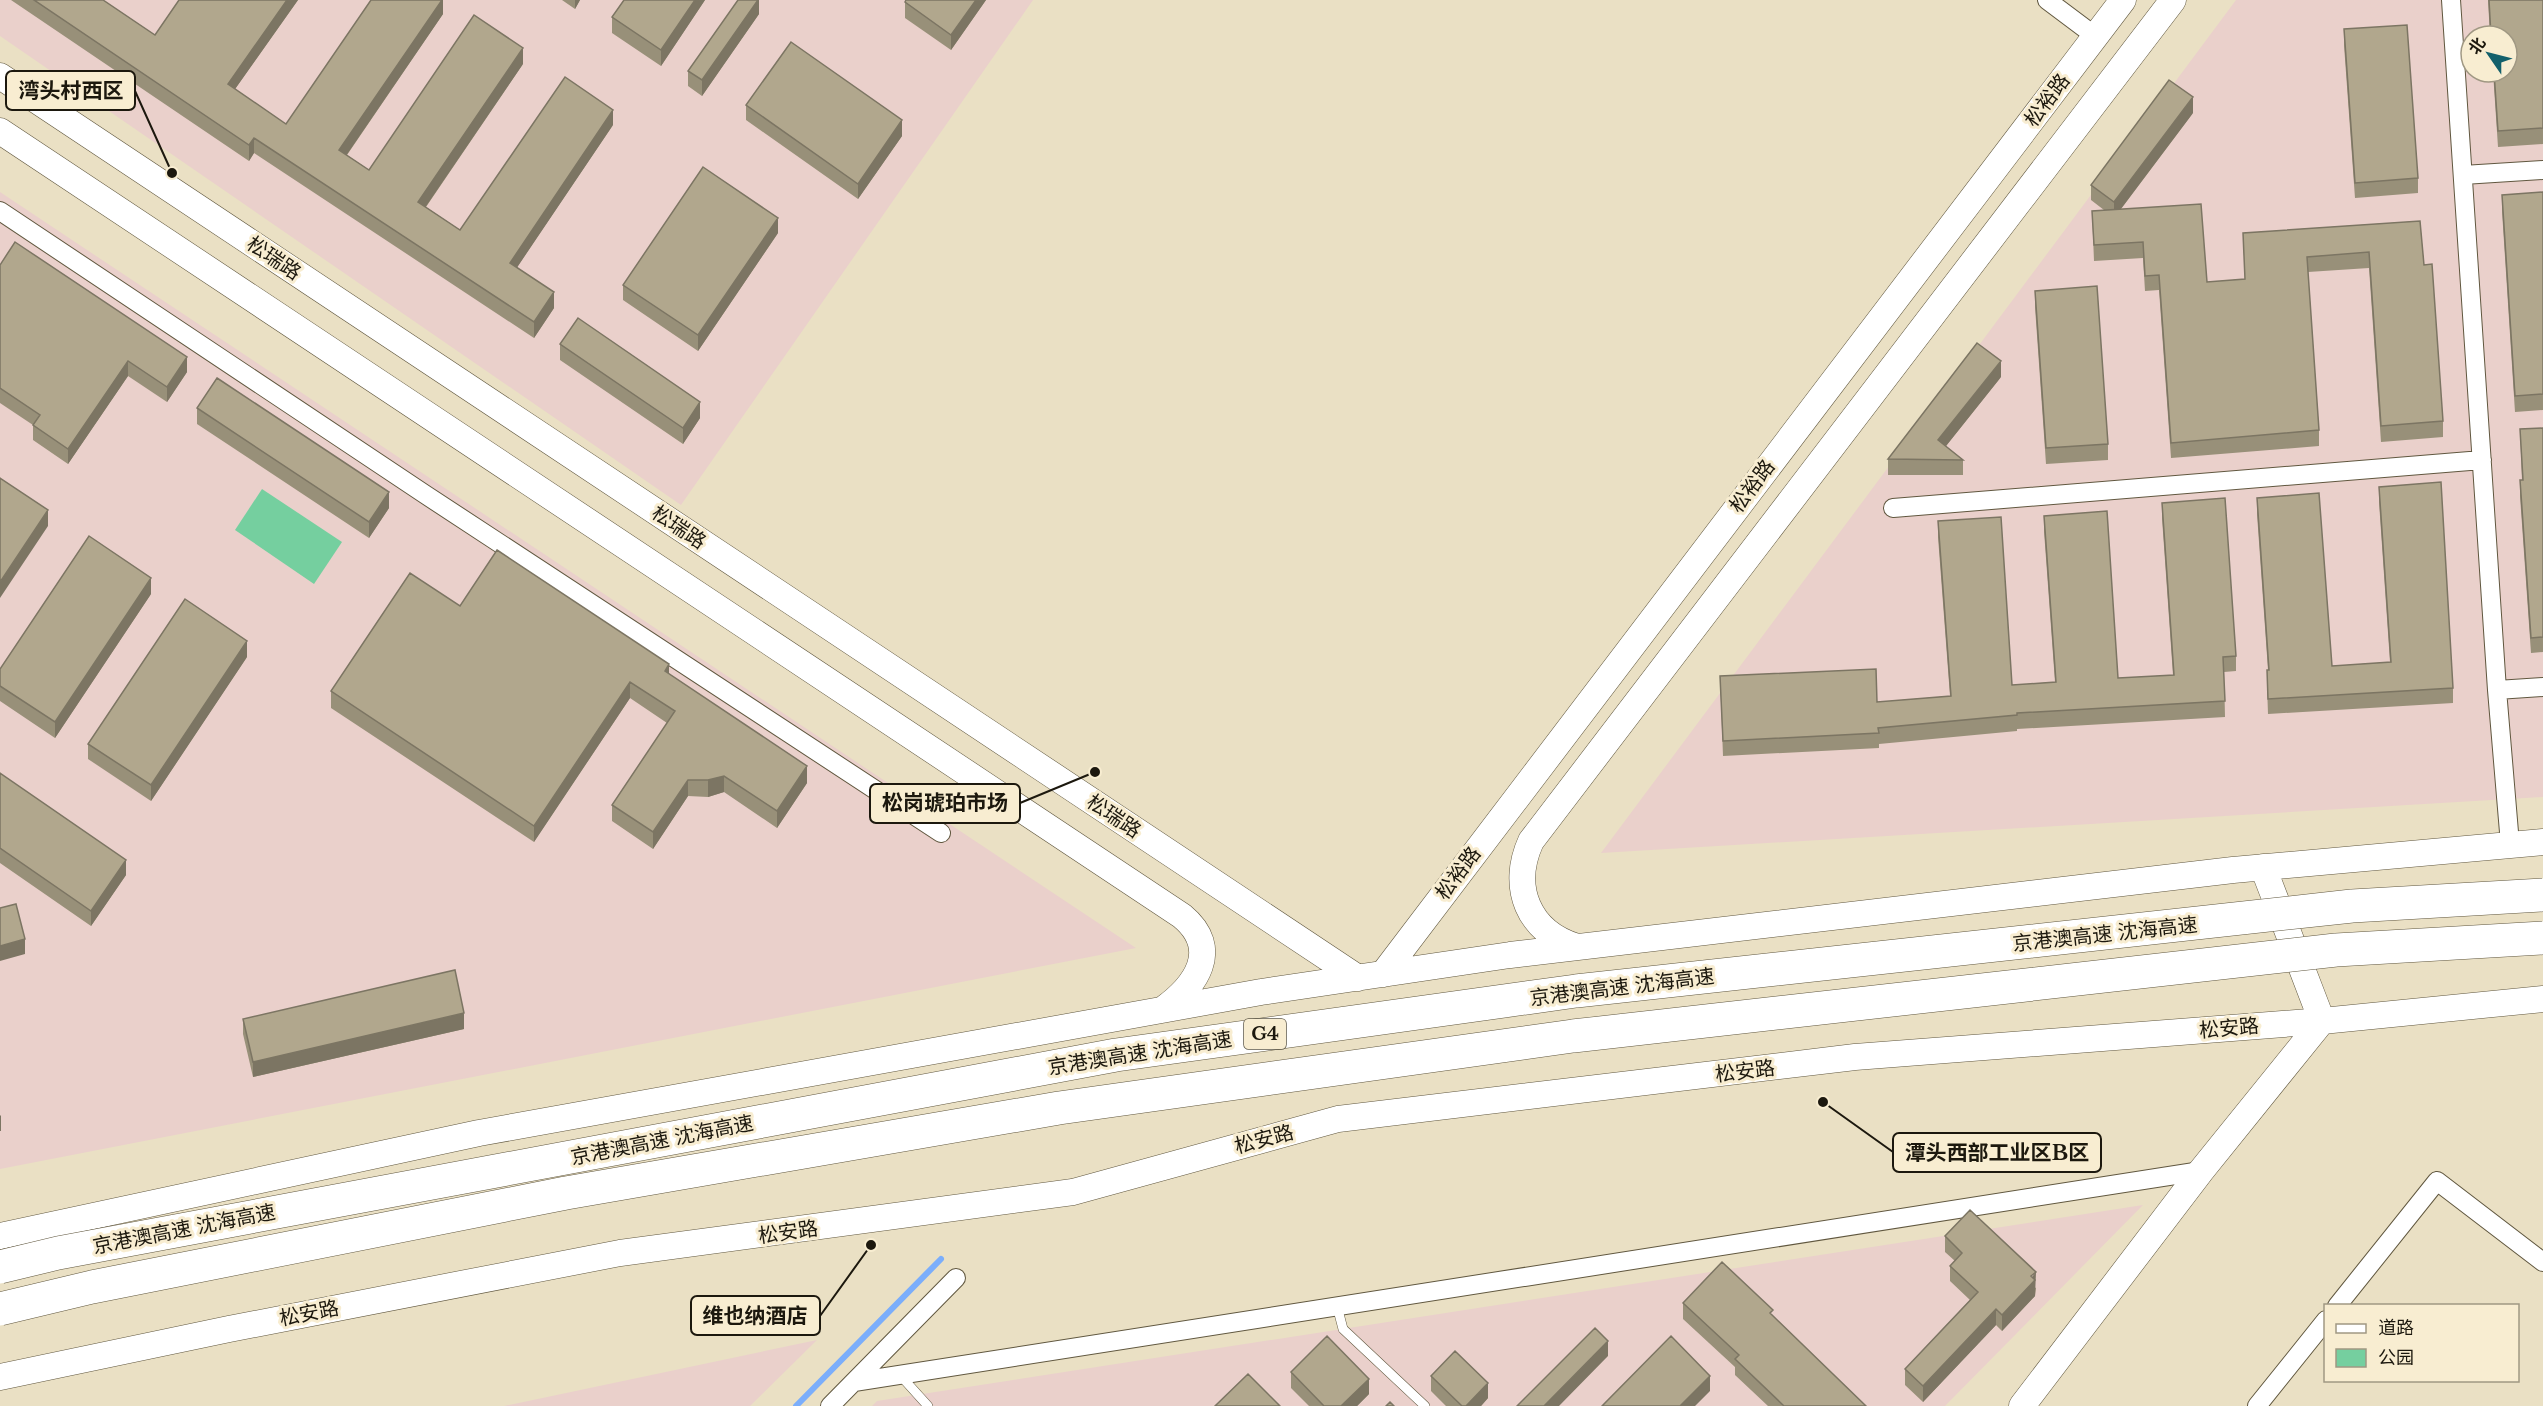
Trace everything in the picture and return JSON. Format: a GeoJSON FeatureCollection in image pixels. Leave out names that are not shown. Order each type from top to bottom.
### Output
{"type":"FeatureCollection","features":[{"type":"Feature","properties":{"kind":"highway","name":"京港澳高速 沈海高速"},"geometry":{"type":"LineString","coordinates":[[0,1267],[70,1250],[1116,1055],[1576,991],[2352,906],[2543,895]]}},
{"type":"Feature","properties":{"kind":"highway","name":"京港澳高速 沈海高速"},"geometry":{"type":"LineString","coordinates":[[0,1309],[92,1287],[566,1193],[1059,1108],[1573,1036],[2336,951],[2543,938]]}},
{"type":"Feature","properties":{"kind":"street"},"geometry":{"type":"LineString","coordinates":[[2046,0],[2095,36]]}},
{"type":"Feature","properties":{"kind":"street","name":"松裕路"},"geometry":{"type":"LineString","coordinates":[[1383,974],[2122,0]]}},
{"type":"Feature","properties":{"kind":"street","name":"松裕路"},"geometry":{"type":"LineString","coordinates":[[1577,947],[1566,944],[1551,934],[1533,916],[1523,896],[1521,870],[1531,841],[2173,0]]}},
{"type":"Feature","properties":{"kind":"street"},"geometry":{"type":"LineString","coordinates":[[2451,0],[2510,844]]}},
{"type":"Feature","properties":{"kind":"street","name":"松瑞路"},"geometry":{"type":"LineString","coordinates":[[0,76],[1358,978]]}},
{"type":"Feature","properties":{"kind":"street"},"geometry":{"type":"LineString","coordinates":[[0,131],[1182,916],[1199,933],[1203,952],[1195,975],[1187,987],[1180,996],[1162,1010]]}},
{"type":"Feature","properties":{"kind":"street"},"geometry":{"type":"LineString","coordinates":[[2463,175],[2543,170]]}},
{"type":"Feature","properties":{"kind":"street"},"geometry":{"type":"LineString","coordinates":[[0,210],[426,495],[942,833]]}},
{"type":"Feature","properties":{"kind":"street"},"geometry":{"type":"LineString","coordinates":[[1893,508],[2482,460]]}},
{"type":"Feature","properties":{"kind":"street"},"geometry":{"type":"LineString","coordinates":[[2498,690],[2543,687]]}},
{"type":"Feature","properties":{"kind":"street"},"geometry":{"type":"LineString","coordinates":[[0,1236],[479,1133],[1162,1010],[1383,974],[1577,947],[2263,867],[2543,842]]}},
{"type":"Feature","properties":{"kind":"street"},"geometry":{"type":"LineString","coordinates":[[2022,1406],[2201,1171],[2322,1021],[2263,867]]}},
{"type":"Feature","properties":{"kind":"street","name":"松安路"},"geometry":{"type":"LineString","coordinates":[[0,1377],[229,1329],[620,1253],[1073,1192],[1338,1119],[1855,1057],[2322,1021],[2543,999]]}},
{"type":"Feature","properties":{"kind":"street"},"geometry":{"type":"LineString","coordinates":[[854,1382],[2201,1171]]}},
{"type":"Feature","properties":{"kind":"street"},"geometry":{"type":"LineString","coordinates":[[2338,1304],[2437,1181],[2543,1262]]}},
{"type":"Feature","properties":{"kind":"street"},"geometry":{"type":"LineString","coordinates":[[830,1406],[956,1278]]}},
{"type":"Feature","properties":{"kind":"street"},"geometry":{"type":"LineString","coordinates":[[2260,1405],[2324,1321]]}},
{"type":"Feature","properties":{"kind":"lane"},"geometry":{"type":"LineString","coordinates":[[1337,1306],[1343,1329],[1425,1406]]}},
{"type":"Feature","properties":{"kind":"lane"},"geometry":{"type":"LineString","coordinates":[[900,1375],[928,1406]]}},
{"type":"Feature","properties":{"kind":"shaded area"},"geometry":{"type":"Polygon","coordinates":[[[0,0],[1033,0],[681,505],[0,36],[0,0]]]}},
{"type":"Feature","properties":{"kind":"shaded area"},"geometry":{"type":"Polygon","coordinates":[[[2236,0],[2543,0],[2543,797],[1601,853],[2236,0]]]}},
{"type":"Feature","properties":{"kind":"shaded area"},"geometry":{"type":"Polygon","coordinates":[[[0,192],[1136,948],[0,1169],[0,192]]]}},
{"type":"Feature","properties":{"kind":"shaded area"},"geometry":{"type":"Polygon","coordinates":[[[2143,1205],[1945,1406],[872,1406],[877,1401],[2143,1205]]]}},
{"type":"Feature","properties":{"kind":"shaded area"},"geometry":{"type":"Polygon","coordinates":[[[817,1340],[750,1406],[504,1406],[817,1340]]]}},
{"type":"Feature","properties":{"kind":"green space"},"geometry":{"type":"Polygon","coordinates":[[[262,489],[342,542],[314,584],[235,530],[262,489]]]}},
{"type":"Feature","properties":{"kind":"building"},"geometry":{"type":"Polygon","coordinates":[[[34,0],[103,0],[155,35],[179,0],[287,0],[228,84],[286,124],[371,0],[442,0],[339,150],[369,170],[474,15],[523,48],[418,202],[460,230],[565,77],[613,110],[510,263],[554,292],[534,322],[254,138],[249,145],[34,0]]]}},
{"type":"Feature","properties":{"kind":"building"},"geometry":{"type":"Polygon","coordinates":[[[624,0],[695,0],[661,50],[612,17],[624,0]]]}},
{"type":"Feature","properties":{"kind":"building"},"geometry":{"type":"Polygon","coordinates":[[[738,0],[758,0],[702,80],[688,71],[738,0]]]}},
{"type":"Feature","properties":{"kind":"building"},"geometry":{"type":"Polygon","coordinates":[[[906,0],[976,0],[951,35],[905,2],[906,0]]]}},
{"type":"Feature","properties":{"kind":"building"},"geometry":{"type":"Polygon","coordinates":[[[2489,0],[2543,0],[2543,128],[2498,131],[2495,84],[2519,84],[2519,24],[2490,24],[2489,0]]]}},
{"type":"Feature","properties":{"kind":"building"},"geometry":{"type":"Polygon","coordinates":[[[2407,25],[2418,178],[2355,183],[2344,29],[2407,25]]]}},
{"type":"Feature","properties":{"kind":"building"},"geometry":{"type":"Polygon","coordinates":[[[791,42],[902,120],[858,184],[746,105],[791,42]]]}},
{"type":"Feature","properties":{"kind":"building"},"geometry":{"type":"Polygon","coordinates":[[[2169,80],[2193,97],[2114,202],[2091,185],[2169,80]]]}},
{"type":"Feature","properties":{"kind":"building"},"geometry":{"type":"Polygon","coordinates":[[[703,167],[778,218],[698,335],[623,285],[703,167]]]}},
{"type":"Feature","properties":{"kind":"building"},"geometry":{"type":"Polygon","coordinates":[[[2543,192],[2543,394],[2515,396],[2502,195],[2543,192]]]}},
{"type":"Feature","properties":{"kind":"building"},"geometry":{"type":"Polygon","coordinates":[[[2201,204],[2207,282],[2245,279],[2243,233],[2420,221],[2424,265],[2432,264],[2443,421],[2381,426],[2369,252],[2307,257],[2319,430],[2171,443],[2159,275],[2145,276],[2143,242],[2094,245],[2092,211],[2201,204]]]}},
{"type":"Feature","properties":{"kind":"building"},"geometry":{"type":"Polygon","coordinates":[[[15,242],[187,357],[167,387],[128,361],[68,449],[33,425],[40,415],[0,388],[0,265],[15,242]]]}},
{"type":"Feature","properties":{"kind":"building"},"geometry":{"type":"Polygon","coordinates":[[[2097,286],[2108,444],[2046,448],[2035,291],[2097,286]]]}},
{"type":"Feature","properties":{"kind":"building"},"geometry":{"type":"Polygon","coordinates":[[[578,318],[700,402],[683,428],[560,344],[578,318]]]}},
{"type":"Feature","properties":{"kind":"building"},"geometry":{"type":"Polygon","coordinates":[[[1977,343],[2001,361],[1938,440],[1963,460],[1888,459],[1977,343]]]}},
{"type":"Feature","properties":{"kind":"building"},"geometry":{"type":"Polygon","coordinates":[[[217,378],[389,492],[369,522],[197,408],[217,378]]]}},
{"type":"Feature","properties":{"kind":"building"},"geometry":{"type":"Polygon","coordinates":[[[2543,428],[2543,637],[2531,638],[2520,480],[2523,480],[2520,429],[2543,428]]]}},
{"type":"Feature","properties":{"kind":"building"},"geometry":{"type":"Polygon","coordinates":[[[0,478],[48,510],[0,582],[0,478]]]}},
{"type":"Feature","properties":{"kind":"building"},"geometry":{"type":"Polygon","coordinates":[[[2441,482],[2453,688],[2268,699],[2267,670],[2269,670],[2257,498],[2319,493],[2332,666],[2391,662],[2379,487],[2441,482]]]}},
{"type":"Feature","properties":{"kind":"building"},"geometry":{"type":"Polygon","coordinates":[[[2225,498],[2236,656],[2223,657],[2225,701],[2017,713],[2017,715],[1878,728],[1879,733],[1723,741],[1720,676],[1876,669],[1877,702],[1951,696],[1938,521],[2001,517],[2012,685],[2056,682],[2044,516],[2107,511],[2118,678],[2174,675],[2162,503],[2225,498]]]}},
{"type":"Feature","properties":{"kind":"building"},"geometry":{"type":"Polygon","coordinates":[[[89,536],[151,578],[55,722],[0,686],[0,669],[89,536]]]}},
{"type":"Feature","properties":{"kind":"building"},"geometry":{"type":"Polygon","coordinates":[[[497,550],[669,664],[665,671],[807,766],[777,811],[724,776],[708,780],[688,780],[653,832],[612,805],[675,711],[630,682],[534,826],[331,691],[410,573],[460,606],[497,550]]]}},
{"type":"Feature","properties":{"kind":"building"},"geometry":{"type":"Polygon","coordinates":[[[185,599],[247,641],[151,785],[88,744],[185,599]]]}},
{"type":"Feature","properties":{"kind":"building"},"geometry":{"type":"Polygon","coordinates":[[[0,773],[126,860],[91,911],[0,848],[0,773]]]}},
{"type":"Feature","properties":{"kind":"building"},"geometry":{"type":"Polygon","coordinates":[[[16,904],[25,939],[0,946],[0,908],[16,904]]]}},
{"type":"Feature","properties":{"kind":"building"},"geometry":{"type":"Polygon","coordinates":[[[455,970],[464,1013],[253,1062],[243,1019],[455,970]]]}},
{"type":"Feature","properties":{"kind":"building"},"geometry":{"type":"Polygon","coordinates":[[[1970,1210],[2036,1272],[2031,1276],[2035,1280],[2002,1315],[1996,1309],[1923,1386],[1905,1369],[1978,1292],[1950,1266],[1962,1253],[1945,1236],[1970,1210]]]}},
{"type":"Feature","properties":{"kind":"building"},"geometry":{"type":"Polygon","coordinates":[[[1722,1262],[1773,1310],[1770,1313],[1866,1406],[1784,1406],[1735,1359],[1739,1355],[1683,1303],[1722,1262]]]}},
{"type":"Feature","properties":{"kind":"building"},"geometry":{"type":"Polygon","coordinates":[[[1595,1328],[1608,1341],[1544,1406],[1517,1406],[1595,1328]]]}},
{"type":"Feature","properties":{"kind":"building"},"geometry":{"type":"Polygon","coordinates":[[[1327,1336],[1369,1379],[1341,1406],[1324,1406],[1291,1372],[1327,1336]]]}},
{"type":"Feature","properties":{"kind":"building"},"geometry":{"type":"Polygon","coordinates":[[[1671,1336],[1710,1376],[1680,1406],[1602,1406],[1671,1336]]]}},
{"type":"Feature","properties":{"kind":"building"},"geometry":{"type":"Polygon","coordinates":[[[1455,1351],[1488,1383],[1466,1406],[1462,1406],[1431,1376],[1455,1351]]]}},
{"type":"Feature","properties":{"kind":"building"},"geometry":{"type":"Polygon","coordinates":[[[1248,1374],[1280,1406],[1215,1406],[1248,1374]]]}},
{"type":"Feature","properties":{"kind":"waterway"},"geometry":{"type":"LineString","coordinates":[[796,1406],[941,1259]]}},
{"type":"Feature","properties":{"kind":"place","name":"湾头村西区"},"geometry":{"type":"Point","coordinates":[172,173]}},
{"type":"Feature","properties":{"kind":"place","name":"松岗琥珀市场"},"geometry":{"type":"Point","coordinates":[1095,772]}},
{"type":"Feature","properties":{"kind":"place","name":"潭头西部工业区B区"},"geometry":{"type":"Point","coordinates":[1823,1102]}},
{"type":"Feature","properties":{"kind":"place","name":"维也纳酒店"},"geometry":{"type":"Point","coordinates":[871,1245]}}]}
